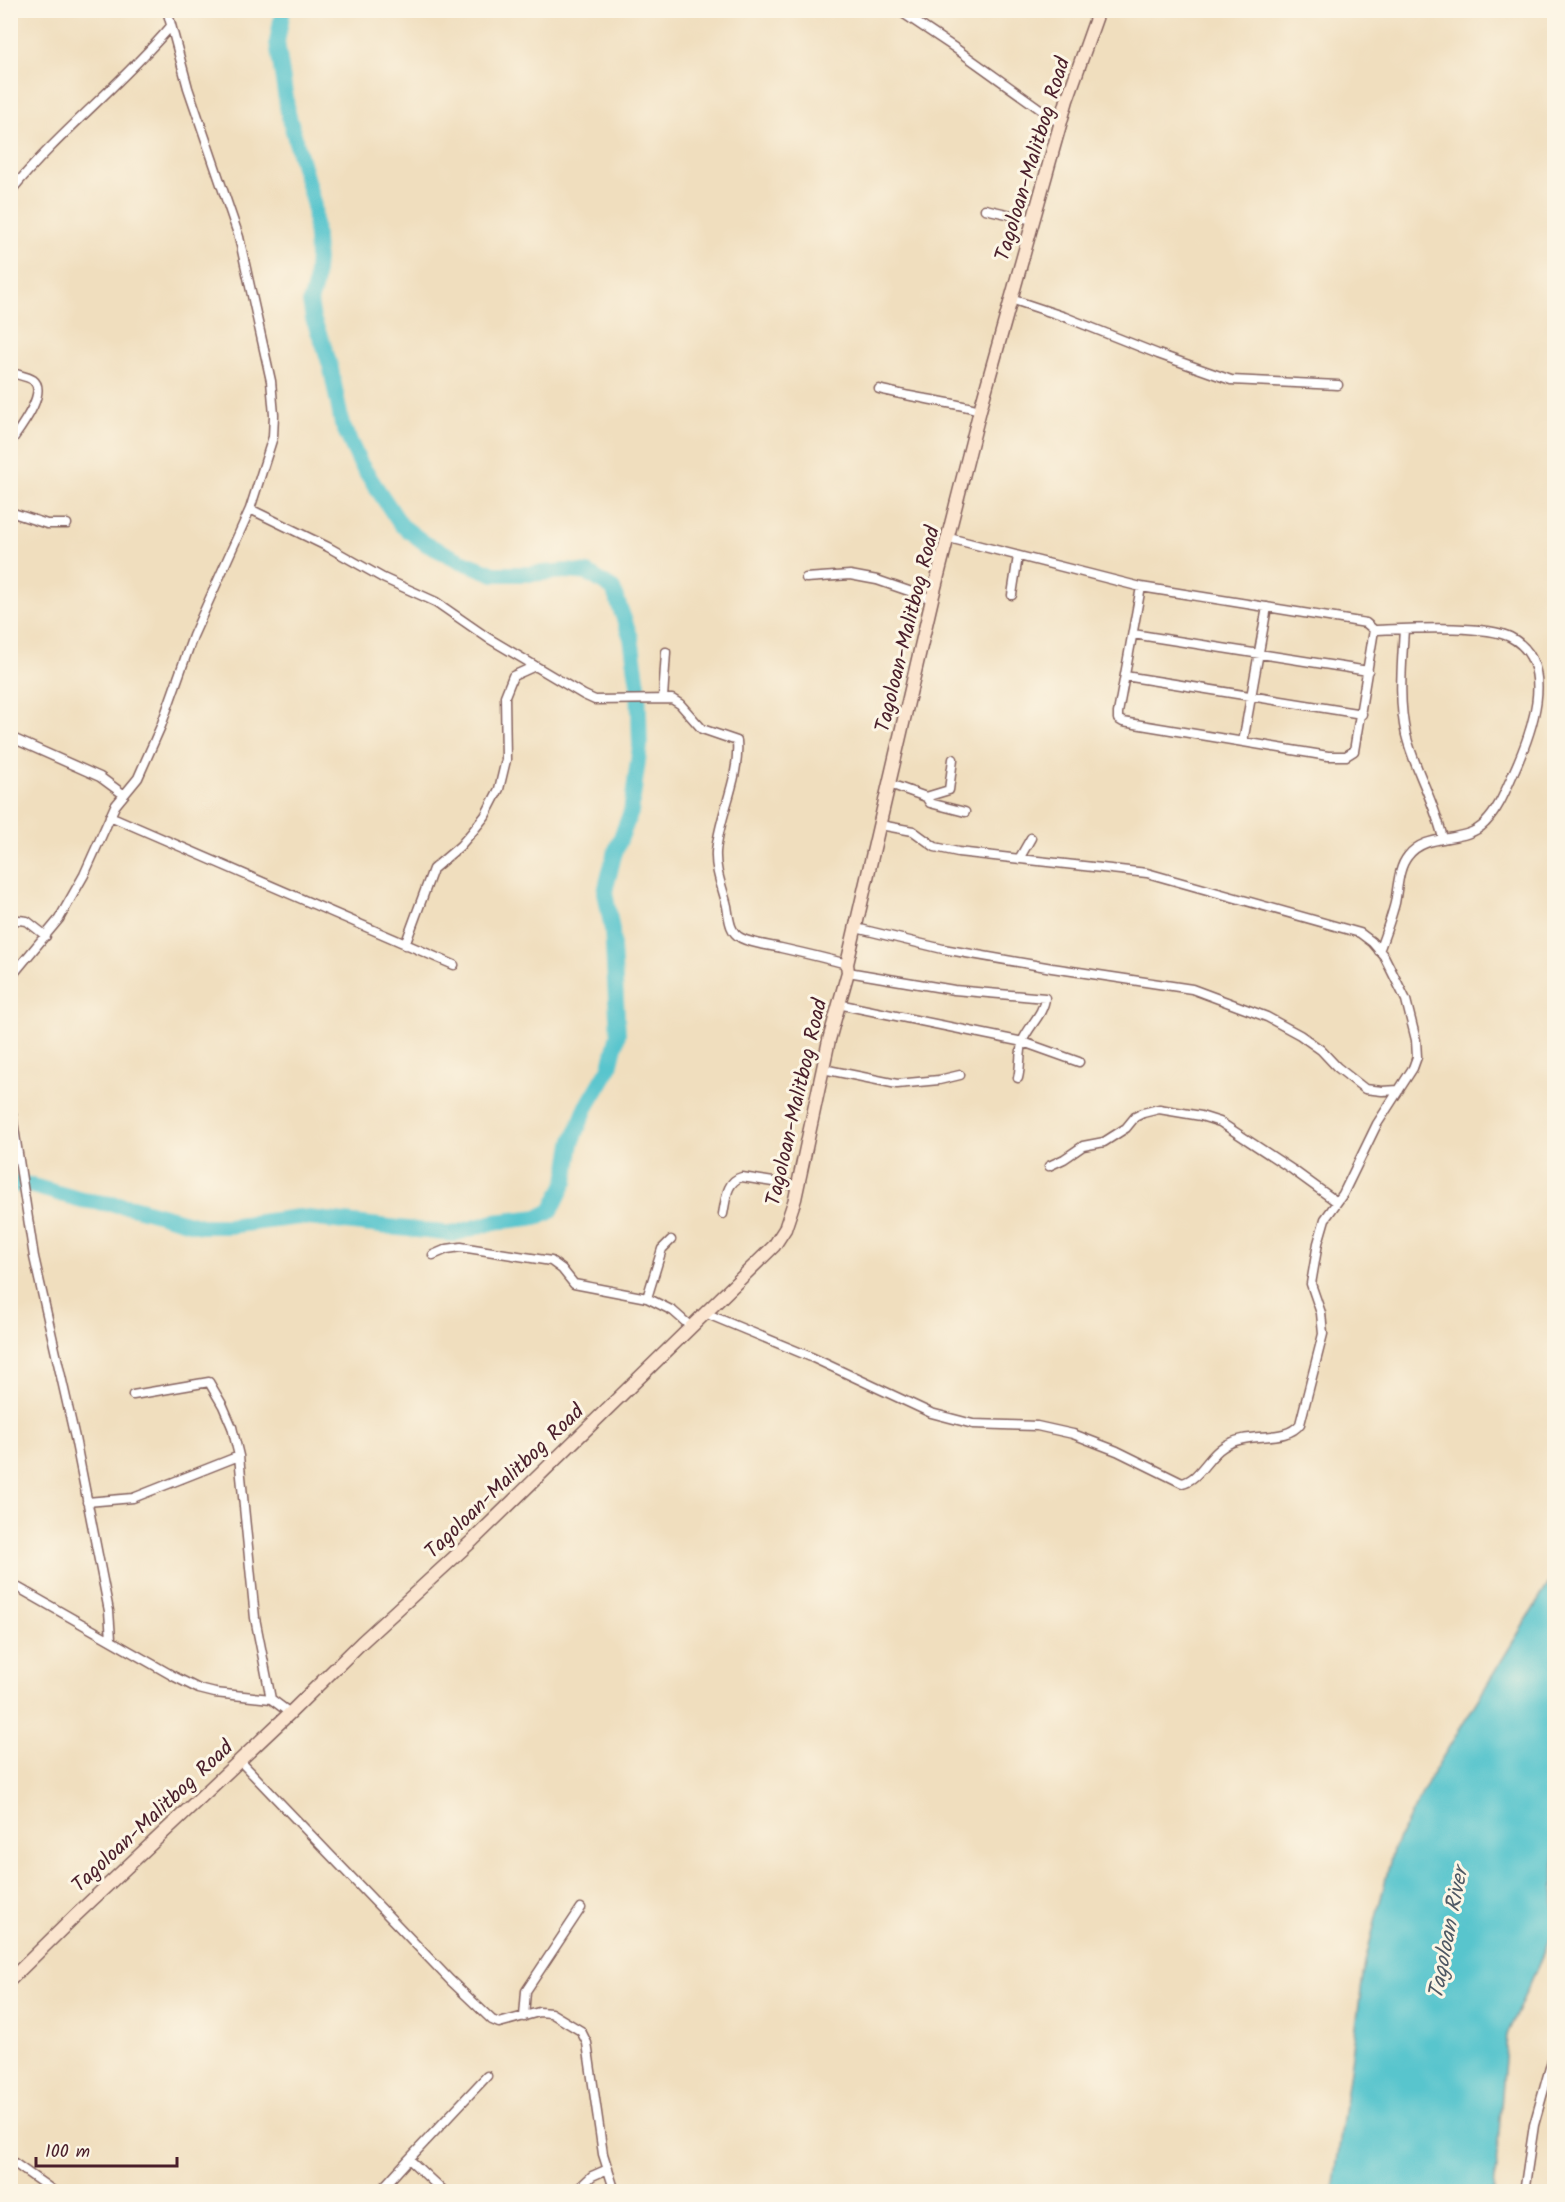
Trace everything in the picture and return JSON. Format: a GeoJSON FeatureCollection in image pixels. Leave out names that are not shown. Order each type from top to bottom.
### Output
{"type":"FeatureCollection","features":[{"type":"Feature","properties":{"kind":"main road","name":"Tagoloan-Malitbog Road"},"geometry":{"type":"LineString","coordinates":[[10,1980],[361,1643],[473,1540],[690,1326],[760,1262],[774,1246],[788,1221],[798,1186],[932,599],[980,410],[1067,100],[1099,10]]}},
{"type":"Feature","properties":{"kind":"street"},"geometry":{"type":"LineString","coordinates":[[10,978],[46,936],[84,875],[110,816],[123,794],[135,783],[161,726],[193,636],[250,509],[273,437],[271,381],[239,237],[188,87],[167,10]]}},
{"type":"Feature","properties":{"kind":"street"},"geometry":{"type":"LineString","coordinates":[[898,10],[1061,124]]}},
{"type":"Feature","properties":{"kind":"street"},"geometry":{"type":"LineString","coordinates":[[10,192],[48,148],[146,54],[171,26]]}},
{"type":"Feature","properties":{"kind":"street"},"geometry":{"type":"LineString","coordinates":[[985,209],[1033,220]]}},
{"type":"Feature","properties":{"kind":"street"},"geometry":{"type":"LineString","coordinates":[[1011,299],[1231,380],[1338,385]]}},
{"type":"Feature","properties":{"kind":"street"},"geometry":{"type":"LineString","coordinates":[[10,372],[32,379],[38,390],[32,410],[10,443]]}},
{"type":"Feature","properties":{"kind":"street"},"geometry":{"type":"LineString","coordinates":[[879,389],[980,410]]}},
{"type":"Feature","properties":{"kind":"street"},"geometry":{"type":"LineString","coordinates":[[250,509],[328,547],[383,578],[436,602],[488,638],[591,699],[663,698],[676,701],[702,729],[737,741],[736,769],[716,854],[718,874],[734,933],[740,938],[848,968],[954,990],[1045,998],[1042,1009],[1033,1021],[1023,1042],[1018,1078]]}},
{"type":"Feature","properties":{"kind":"street"},"geometry":{"type":"LineString","coordinates":[[10,512],[47,524],[67,524]]}},
{"type":"Feature","properties":{"kind":"street"},"geometry":{"type":"LineString","coordinates":[[949,538],[1141,587],[1366,623],[1374,630],[1483,630],[1508,635],[1520,643],[1530,654],[1535,666],[1538,683],[1535,712],[1523,752],[1500,804],[1479,829],[1423,843],[1406,858],[1395,905],[1379,951]]}},
{"type":"Feature","properties":{"kind":"street"},"geometry":{"type":"LineString","coordinates":[[1012,595],[1018,556]]}},
{"type":"Feature","properties":{"kind":"street"},"geometry":{"type":"LineString","coordinates":[[806,578],[850,575],[877,580],[932,599]]}},
{"type":"Feature","properties":{"kind":"street"},"geometry":{"type":"LineString","coordinates":[[1141,587],[1118,713],[1120,720],[1328,756],[1350,754],[1354,751],[1362,714],[1374,630]]}},
{"type":"Feature","properties":{"kind":"street"},"geometry":{"type":"LineString","coordinates":[[1243,742],[1267,606]]}},
{"type":"Feature","properties":{"kind":"street"},"geometry":{"type":"LineString","coordinates":[[1404,629],[1401,690],[1406,733],[1438,818],[1443,839]]}},
{"type":"Feature","properties":{"kind":"street"},"geometry":{"type":"LineString","coordinates":[[1133,634],[1368,671]]}},
{"type":"Feature","properties":{"kind":"street"},"geometry":{"type":"LineString","coordinates":[[663,698],[666,652]]}},
{"type":"Feature","properties":{"kind":"street"},"geometry":{"type":"LineString","coordinates":[[405,945],[433,869],[467,838],[494,801],[504,774],[506,760],[505,696],[513,676],[535,666]]}},
{"type":"Feature","properties":{"kind":"street"},"geometry":{"type":"LineString","coordinates":[[1125,676],[1362,714]]}},
{"type":"Feature","properties":{"kind":"street"},"geometry":{"type":"LineString","coordinates":[[10,737],[100,777],[123,794]]}},
{"type":"Feature","properties":{"kind":"street"},"geometry":{"type":"LineString","coordinates":[[926,797],[949,790],[953,759]]}},
{"type":"Feature","properties":{"kind":"street"},"geometry":{"type":"LineString","coordinates":[[890,784],[907,788],[926,797],[930,802],[966,812]]}},
{"type":"Feature","properties":{"kind":"street"},"geometry":{"type":"LineString","coordinates":[[110,816],[453,965]]}},
{"type":"Feature","properties":{"kind":"street"},"geometry":{"type":"LineString","coordinates":[[705,1313],[811,1357],[932,1413],[973,1424],[1037,1426],[1073,1434],[1117,1451],[1182,1483],[1187,1482],[1212,1455],[1234,1440],[1289,1434],[1300,1424],[1323,1334],[1323,1319],[1311,1291],[1311,1279],[1325,1219],[1343,1194],[1377,1124],[1413,1068],[1416,1058],[1416,1040],[1406,1000],[1379,951],[1360,933],[1147,873],[986,856],[935,847],[913,831],[880,825]]}},
{"type":"Feature","properties":{"kind":"street"},"geometry":{"type":"LineString","coordinates":[[1019,859],[1031,838]]}},
{"type":"Feature","properties":{"kind":"street"},"geometry":{"type":"LineString","coordinates":[[10,920],[27,921],[46,936]]}},
{"type":"Feature","properties":{"kind":"street"},"geometry":{"type":"LineString","coordinates":[[856,928],[943,949],[1192,989],[1267,1017],[1300,1035],[1321,1050],[1337,1067],[1365,1089],[1399,1090]]}},
{"type":"Feature","properties":{"kind":"street"},"geometry":{"type":"LineString","coordinates":[[838,1004],[1023,1042],[1079,1062]]}},
{"type":"Feature","properties":{"kind":"street"},"geometry":{"type":"LineString","coordinates":[[823,1069],[897,1084],[939,1080],[960,1075]]}},
{"type":"Feature","properties":{"kind":"street"},"geometry":{"type":"LineString","coordinates":[[10,1102],[34,1257],[109,1611],[111,1639]]}},
{"type":"Feature","properties":{"kind":"street"},"geometry":{"type":"LineString","coordinates":[[1049,1166],[1083,1146],[1104,1142],[1126,1128],[1136,1117],[1159,1109],[1201,1116],[1220,1122],[1337,1202]]}},
{"type":"Feature","properties":{"kind":"street"},"geometry":{"type":"LineString","coordinates":[[723,1214],[730,1185],[737,1178],[798,1186]]}},
{"type":"Feature","properties":{"kind":"street"},"geometry":{"type":"LineString","coordinates":[[647,1298],[662,1249],[671,1240]]}},
{"type":"Feature","properties":{"kind":"street"},"geometry":{"type":"LineString","coordinates":[[433,1255],[447,1249],[461,1247],[527,1256],[556,1263],[574,1284],[647,1298],[673,1311],[690,1326]]}},
{"type":"Feature","properties":{"kind":"street"},"geometry":{"type":"LineString","coordinates":[[134,1395],[209,1382],[223,1406],[232,1427],[239,1456],[255,1618],[271,1699]]}},
{"type":"Feature","properties":{"kind":"street"},"geometry":{"type":"LineString","coordinates":[[87,1502],[133,1497],[239,1456]]}},
{"type":"Feature","properties":{"kind":"street"},"geometry":{"type":"LineString","coordinates":[[10,1583],[199,1689],[271,1699],[290,1713]]}},
{"type":"Feature","properties":{"kind":"street"},"geometry":{"type":"LineString","coordinates":[[240,1761],[450,1980],[492,2020],[499,2024],[539,2012],[551,2013],[581,2031],[587,2043],[603,2154],[615,2192]]}},
{"type":"Feature","properties":{"kind":"street"},"geometry":{"type":"LineString","coordinates":[[524,2017],[526,1991],[581,1908]]}},
{"type":"Feature","properties":{"kind":"street"},"geometry":{"type":"LineString","coordinates":[[1524,2192],[1534,2125],[1554,2053]]}},
{"type":"Feature","properties":{"kind":"street"},"geometry":{"type":"LineString","coordinates":[[379,2192],[487,2076]]}},
{"type":"Feature","properties":{"kind":"street"},"geometry":{"type":"LineString","coordinates":[[410,2159],[444,2192]]}},
{"type":"Feature","properties":{"kind":"street"},"geometry":{"type":"LineString","coordinates":[[10,2160],[55,2192]]}},
{"type":"Feature","properties":{"kind":"street"},"geometry":{"type":"LineString","coordinates":[[575,2192],[592,2176],[608,2169]]}},
{"type":"Feature","properties":{"kind":"water","name":"Tagoloan River"},"geometry":{"type":"Polygon","coordinates":[[[1554,1575],[1554,1930],[1507,2035],[1494,2191],[1333,2191],[1365,1962],[1393,1850],[1431,1776],[1554,1575]]]}},
{"type":"Feature","properties":{"kind":"waterway"},"geometry":{"type":"LineString","coordinates":[[10,1186],[22,1183],[82,1200],[132,1207],[201,1226],[228,1226],[299,1217],[453,1234],[494,1222],[539,1217],[551,1211],[566,1181],[572,1143],[586,1108],[610,1067],[618,1034],[612,930],[605,892],[614,855],[631,812],[640,746],[638,685],[631,638],[613,589],[588,573],[567,571],[494,574],[426,544],[401,525],[360,463],[342,424],[331,369],[313,319],[310,302],[315,285],[317,256],[314,206],[288,113],[277,42],[283,10]]}}]}
